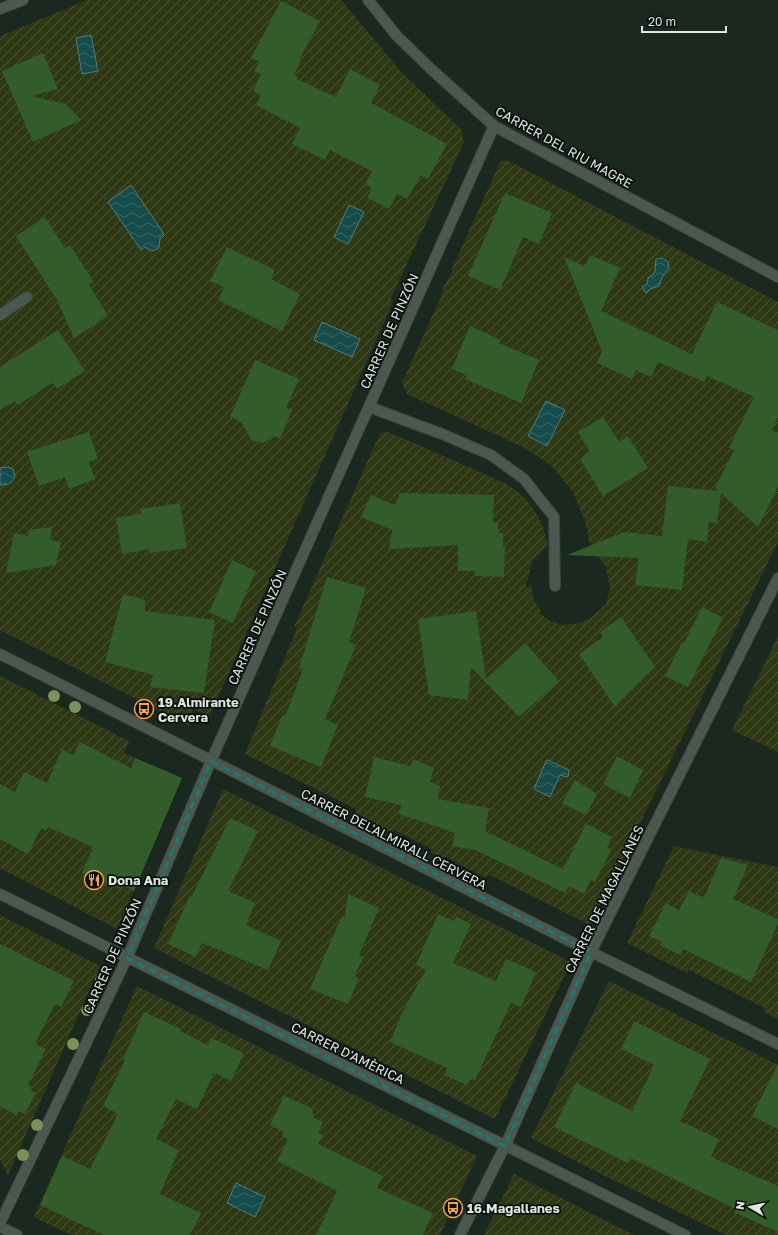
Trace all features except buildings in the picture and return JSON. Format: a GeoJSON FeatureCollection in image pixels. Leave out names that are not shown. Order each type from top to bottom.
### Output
{"type":"FeatureCollection","features":[{"type":"Feature","properties":{"kind":"street"},"geometry":{"type":"LineString","coordinates":[[0,9],[23,0]]}},
{"type":"Feature","properties":{"kind":"street","name":"CARRER DEL RIU MAGRE"},"geometry":{"type":"LineString","coordinates":[[368,0],[403,42],[494,126],[778,277]]}},
{"type":"Feature","properties":{"kind":"street","name":"CARRER DE PINZÓN"},"geometry":{"type":"LineString","coordinates":[[0,1224],[127,958],[211,761],[494,126]]}},
{"type":"Feature","properties":{"kind":"street"},"geometry":{"type":"LineString","coordinates":[[0,315],[27,297]]}},
{"type":"Feature","properties":{"kind":"street"},"geometry":{"type":"LineString","coordinates":[[369,407],[442,434],[491,455],[524,478],[554,517],[555,586]]}},
{"type":"Feature","properties":{"kind":"street","name":"CARRER DE MAGALLANES"},"geometry":{"type":"LineString","coordinates":[[460,1235],[505,1146],[591,952],[778,578]]}},
{"type":"Feature","properties":{"kind":"street","name":"CARRER DEL'ALMIRALL CERVERA"},"geometry":{"type":"LineString","coordinates":[[0,654],[591,952],[778,1044]]}},
{"type":"Feature","properties":{"kind":"street","name":"CARRER D'AMÈRICA"},"geometry":{"type":"LineString","coordinates":[[0,894],[685,1235]]}},
{"type":"Feature","properties":{"kind":"street"},"geometry":{"type":"LineString","coordinates":[[0,1227],[17,1235]]}},
{"type":"Feature","properties":{"kind":"highlighted area"},"geometry":{"type":"Polygon","coordinates":[[[211,761],[591,952],[505,1146],[127,958],[211,761]]]}},
{"type":"Feature","properties":{"kind":"green space"},"geometry":{"type":"Polygon","coordinates":[[[87,0],[341,0],[404,75],[461,129],[464,142],[391,298],[392,304],[209,717],[193,708],[190,726],[0,630],[0,36],[87,0]]]}},
{"type":"Feature","properties":{"kind":"green space"},"geometry":{"type":"Polygon","coordinates":[[[507,160],[778,302],[778,542],[590,925],[488,874],[486,878],[448,858],[431,853],[432,849],[394,830],[393,833],[355,813],[356,809],[245,754],[297,628],[294,627],[380,433],[388,432],[505,483],[522,495],[534,509],[542,525],[548,545],[532,562],[526,582],[526,587],[531,586],[534,600],[541,611],[539,613],[552,622],[564,625],[581,623],[592,617],[606,604],[610,589],[606,567],[590,545],[585,521],[573,492],[551,465],[523,447],[407,394],[402,383],[444,290],[442,289],[453,270],[452,269],[500,162],[507,160]]]}},
{"type":"Feature","properties":{"kind":"green space"},"geometry":{"type":"Polygon","coordinates":[[[778,636],[778,752],[732,730],[778,636]]]}},
{"type":"Feature","properties":{"kind":"green space"},"geometry":{"type":"Polygon","coordinates":[[[0,676],[129,741],[124,753],[182,778],[117,929],[0,868],[0,676]]]}},
{"type":"Feature","properties":{"kind":"green space"},"geometry":{"type":"Polygon","coordinates":[[[223,789],[571,962],[495,1119],[154,948],[223,789]]]}},
{"type":"Feature","properties":{"kind":"green space"},"geometry":{"type":"Polygon","coordinates":[[[674,846],[778,867],[778,1019],[764,1012],[765,1008],[689,970],[687,973],[627,943],[674,846]]]}},
{"type":"Feature","properties":{"kind":"green space"},"geometry":{"type":"Polygon","coordinates":[[[0,915],[100,966],[8,1175],[0,1159],[0,915]]]}},
{"type":"Feature","properties":{"kind":"green space"},"geometry":{"type":"Polygon","coordinates":[[[609,981],[778,1065],[778,1235],[726,1235],[531,1138],[609,981]]]}},
{"type":"Feature","properties":{"kind":"green space"},"geometry":{"type":"Polygon","coordinates":[[[137,986],[477,1156],[440,1235],[71,1235],[34,1217],[137,986]]]}},
{"type":"Feature","properties":{"kind":"green space"},"geometry":{"type":"Polygon","coordinates":[[[514,1174],[634,1235],[484,1235],[514,1174]]]}},
{"type":"Feature","properties":{"kind":"water"},"geometry":{"type":"Polygon","coordinates":[[[91,35],[98,71],[82,74],[76,38],[91,35]]]}},
{"type":"Feature","properties":{"kind":"water"},"geometry":{"type":"Polygon","coordinates":[[[131,185],[164,234],[160,238],[159,248],[152,251],[145,247],[141,250],[108,202],[131,185]]]}},
{"type":"Feature","properties":{"kind":"water"},"geometry":{"type":"Polygon","coordinates":[[[349,205],[364,212],[348,244],[334,237],[349,205]]]}},
{"type":"Feature","properties":{"kind":"water"},"geometry":{"type":"Polygon","coordinates":[[[662,258],[668,262],[669,268],[662,277],[659,286],[650,289],[646,293],[642,287],[647,284],[648,278],[655,272],[656,259],[662,258]]]}},
{"type":"Feature","properties":{"kind":"water"},"geometry":{"type":"Polygon","coordinates":[[[322,322],[360,339],[352,357],[314,340],[322,322]]]}},
{"type":"Feature","properties":{"kind":"water"},"geometry":{"type":"Polygon","coordinates":[[[546,401],[565,410],[547,446],[528,436],[546,401]]]}},
{"type":"Feature","properties":{"kind":"water"},"geometry":{"type":"Polygon","coordinates":[[[8,467],[13,469],[15,476],[14,479],[9,484],[0,485],[0,468],[8,467]]]}},
{"type":"Feature","properties":{"kind":"water"},"geometry":{"type":"Polygon","coordinates":[[[548,760],[569,770],[568,777],[560,775],[550,797],[534,789],[546,761],[548,760]]]}},
{"type":"Feature","properties":{"kind":"water"},"geometry":{"type":"Polygon","coordinates":[[[236,1183],[265,1197],[255,1217],[227,1203],[236,1183]]]}},
{"type":"Feature","properties":{"kind":"place","name":"19.Almirante Cervera"},"geometry":{"type":"Point","coordinates":[144,709]}},
{"type":"Feature","properties":{"kind":"place","name":"Dona Ana"},"geometry":{"type":"Point","coordinates":[94,880]}},
{"type":"Feature","properties":{"kind":"place","name":"16.Magallanes"},"geometry":{"type":"Point","coordinates":[453,1208]}}]}
